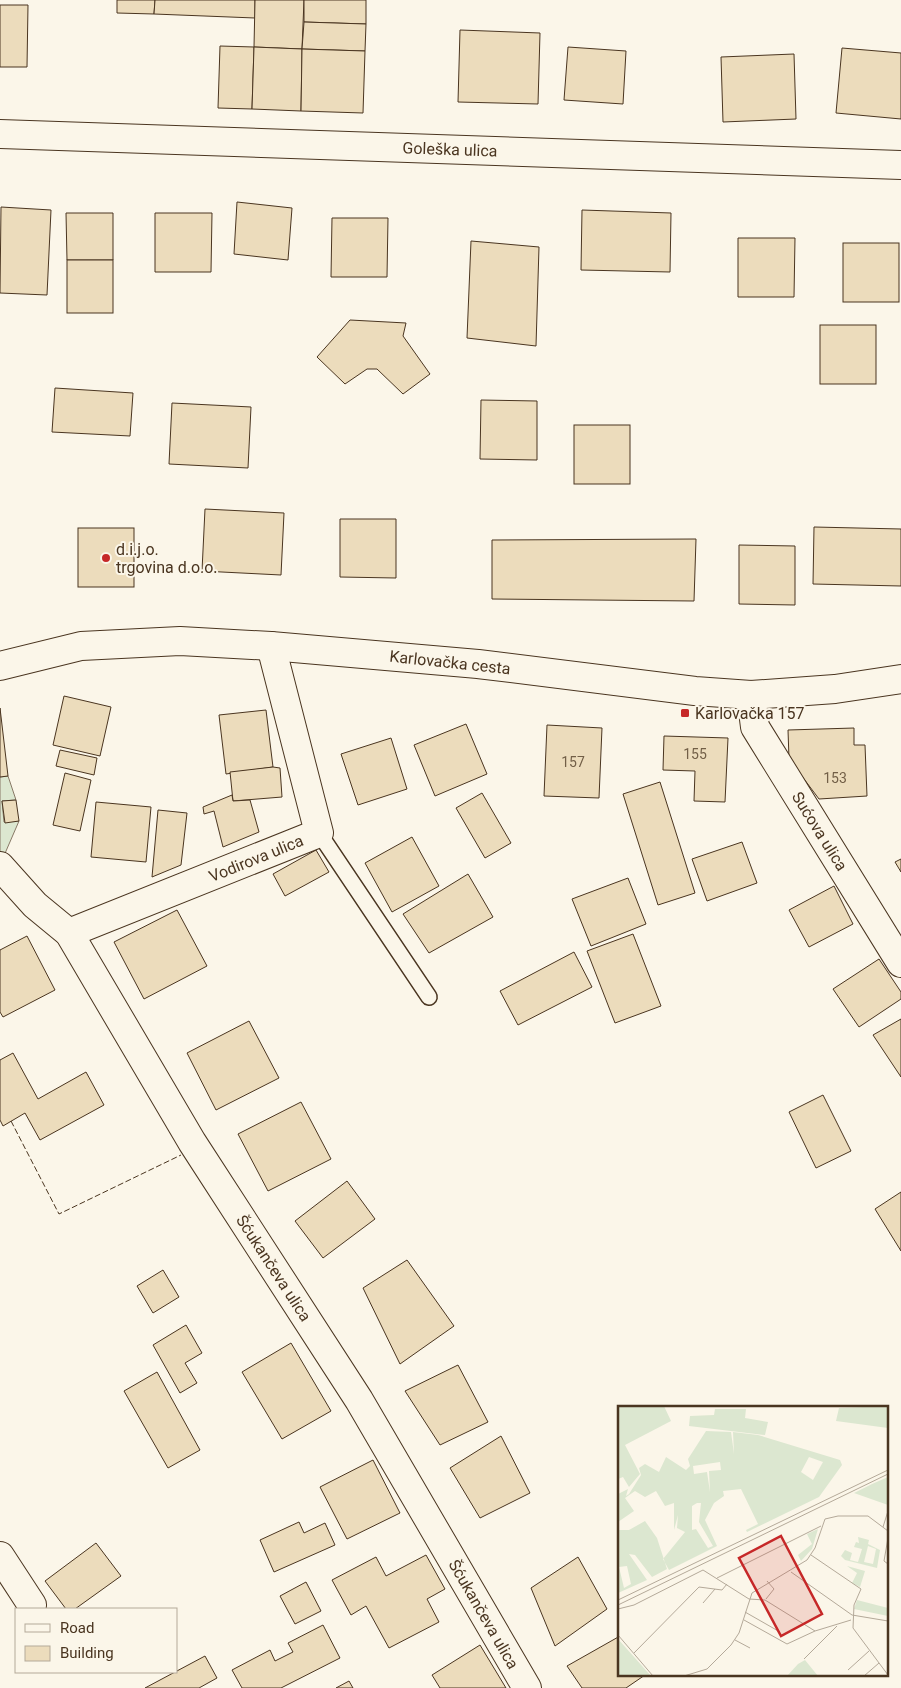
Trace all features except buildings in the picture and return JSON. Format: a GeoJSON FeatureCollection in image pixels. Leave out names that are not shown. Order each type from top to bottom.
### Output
{"type":"FeatureCollection","features":[{"type":"Feature","properties":{"kind":"street","name":"Goleška ulica"},"geometry":{"type":"LineString","coordinates":[[0,134],[901,165]]}},
{"type":"Feature","properties":{"kind":"street","name":"Karlovačka cesta"},"geometry":{"type":"LineString","coordinates":[[0,666],[81,646],[180,641],[271,646],[478,664],[695,691],[751,694],[835,689],[901,679]]}},
{"type":"Feature","properties":{"kind":"street","name":"Vodirova ulica"},"geometry":{"type":"LineString","coordinates":[[69,934],[319,833],[271,646]]}},
{"type":"Feature","properties":{"kind":"street","name":"Sućova ulica"},"geometry":{"type":"LineString","coordinates":[[751,694],[755,727],[901,964]]}},
{"type":"Feature","properties":{"kind":"street","name":"Šćukančeva ulica"},"geometry":{"type":"LineString","coordinates":[[0,866],[34,905],[69,934],[192,1142],[359,1400],[527,1688]]}},
{"type":"Feature","properties":{"kind":"street"},"geometry":{"type":"LineString","coordinates":[[0,1556],[32,1605]]}},
{"type":"Feature","properties":{"kind":"lane"},"geometry":{"type":"LineString","coordinates":[[319,833],[429,998]]}},
{"type":"Feature","properties":{"kind":"green space"},"geometry":{"type":"Polygon","coordinates":[[[8,776],[16,800],[2,801],[4,822],[19,821],[3,858],[0,857],[0,777],[8,776]]]}},
{"type":"Feature","properties":{"kind":"fence"},"geometry":{"type":"LineString","coordinates":[[11,1121],[59,1214],[181,1155]]}},
{"type":"Feature","properties":{"kind":"place","name":"d.i.j.o. trgovina d.o.o."},"geometry":{"type":"Point","coordinates":[106,558]}},
{"type":"Feature","properties":{"kind":"place","name":"Karlovačka 157"},"geometry":{"type":"Point","coordinates":[685,713]}}]}
